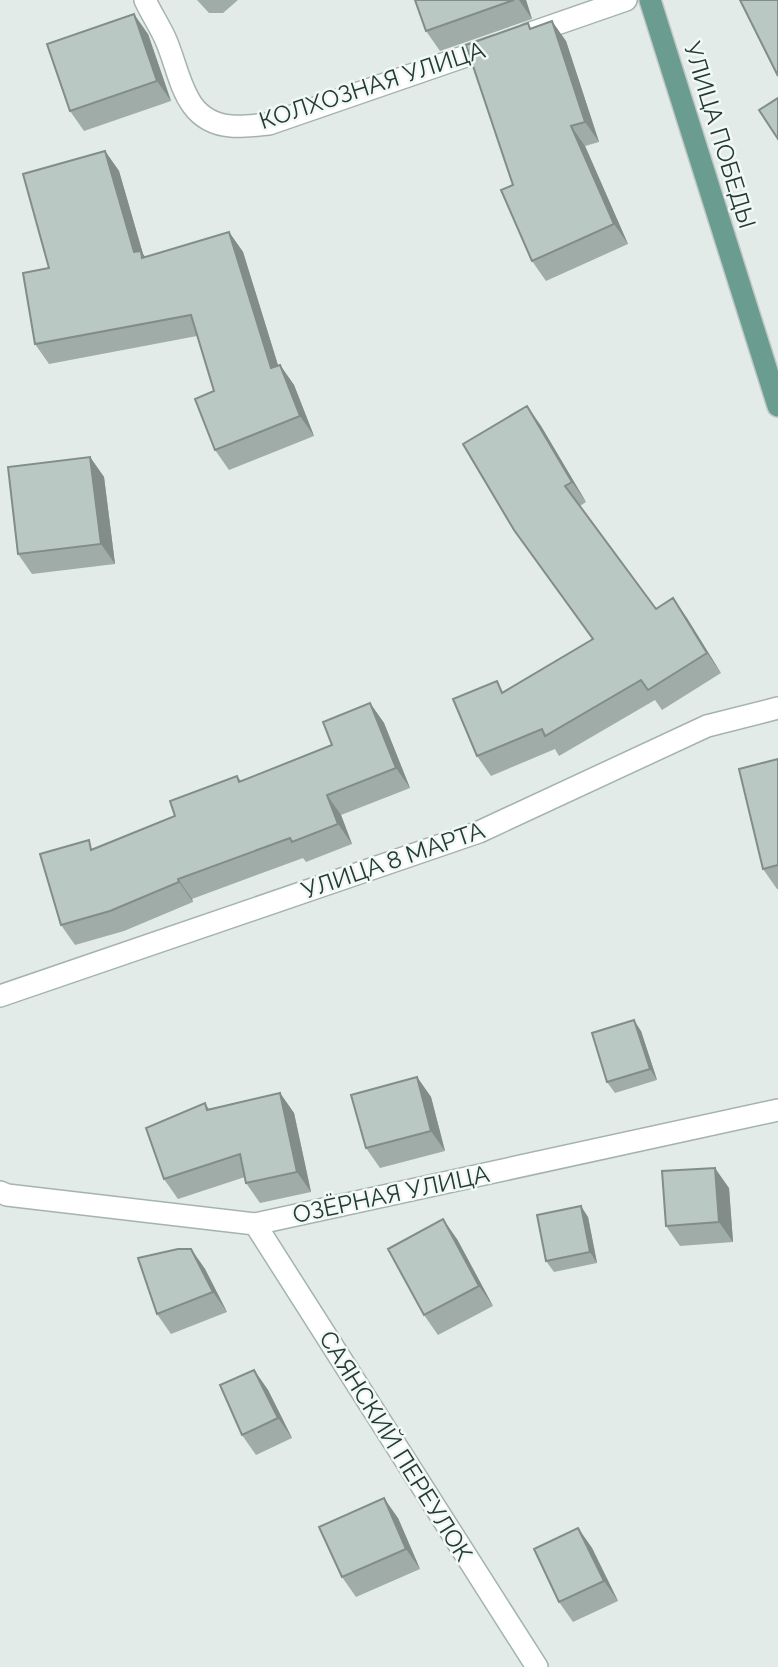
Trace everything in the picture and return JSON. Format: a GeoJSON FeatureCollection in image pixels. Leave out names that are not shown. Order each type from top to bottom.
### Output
{"type":"FeatureCollection","features":[{"type":"Feature","properties":{"kind":"main road","name":"УЛИЦА ПОБЕДЫ"},"geometry":{"type":"LineString","coordinates":[[650,0],[778,406]]}},
{"type":"Feature","properties":{"kind":"street","name":"КОЛХОЗНАЯ УЛИЦА"},"geometry":{"type":"LineString","coordinates":[[145,0],[166,39],[186,97],[197,113],[230,126],[269,124],[626,0]]}},
{"type":"Feature","properties":{"kind":"street","name":"УЛИЦА 8 МАРТА"},"geometry":{"type":"LineString","coordinates":[[0,996],[479,832],[707,726],[778,708]]}},
{"type":"Feature","properties":{"kind":"street","name":"ОЗЁРНАЯ УЛИЦА"},"geometry":{"type":"LineString","coordinates":[[0,1192],[6,1195],[255,1224],[778,1110]]}},
{"type":"Feature","properties":{"kind":"street","name":"САЯНСКИЙ ПЕРЕУЛОК"},"geometry":{"type":"LineString","coordinates":[[255,1224],[537,1667]]}},
{"type":"Feature","properties":{"kind":"building"},"geometry":{"type":"Polygon","coordinates":[[[415,0],[514,0],[426,31],[415,0]]]}},
{"type":"Feature","properties":{"kind":"building"},"geometry":{"type":"Polygon","coordinates":[[[740,0],[778,0],[778,76],[740,0]]]}},
{"type":"Feature","properties":{"kind":"building"},"geometry":{"type":"Polygon","coordinates":[[[134,14],[157,81],[70,111],[47,44],[134,14]]]}},
{"type":"Feature","properties":{"kind":"building"},"geometry":{"type":"Polygon","coordinates":[[[552,21],[585,122],[571,126],[614,224],[532,261],[501,190],[513,185],[466,45],[528,23],[530,29],[552,21]]]}},
{"type":"Feature","properties":{"kind":"building"},"geometry":{"type":"Polygon","coordinates":[[[778,98],[778,139],[759,110],[778,98]]]}},
{"type":"Feature","properties":{"kind":"building"},"geometry":{"type":"Polygon","coordinates":[[[105,151],[134,252],[141,251],[142,258],[229,232],[271,368],[280,365],[300,416],[215,450],[195,399],[214,391],[191,315],[35,344],[23,273],[49,268],[23,174],[105,151]]]}},
{"type":"Feature","properties":{"kind":"building"},"geometry":{"type":"Polygon","coordinates":[[[527,406],[572,482],[565,486],[656,609],[673,598],[707,653],[648,690],[641,680],[545,736],[542,729],[477,756],[453,699],[497,681],[502,693],[593,639],[514,530],[463,444],[527,406]]]}},
{"type":"Feature","properties":{"kind":"building"},"geometry":{"type":"Polygon","coordinates":[[[90,457],[101,544],[18,554],[8,467],[90,457]]]}},
{"type":"Feature","properties":{"kind":"building"},"geometry":{"type":"Polygon","coordinates":[[[370,703],[396,768],[327,795],[338,824],[292,842],[290,838],[178,879],[179,882],[110,911],[61,925],[40,854],[89,840],[91,850],[175,816],[170,801],[237,776],[239,782],[332,745],[323,722],[370,703]]]}},
{"type":"Feature","properties":{"kind":"building"},"geometry":{"type":"Polygon","coordinates":[[[778,759],[778,865],[763,869],[739,769],[778,759]]]}},
{"type":"Feature","properties":{"kind":"building"},"geometry":{"type":"Polygon","coordinates":[[[634,1020],[650,1069],[607,1082],[592,1033],[634,1020]]]}},
{"type":"Feature","properties":{"kind":"building"},"geometry":{"type":"Polygon","coordinates":[[[417,1077],[431,1131],[366,1148],[351,1095],[417,1077]]]}},
{"type":"Feature","properties":{"kind":"building"},"geometry":{"type":"Polygon","coordinates":[[[280,1093],[297,1172],[246,1183],[240,1154],[164,1179],[146,1128],[205,1103],[207,1110],[280,1093]]]}},
{"type":"Feature","properties":{"kind":"building"},"geometry":{"type":"Polygon","coordinates":[[[715,1168],[719,1222],[666,1226],[662,1171],[715,1168]]]}},
{"type":"Feature","properties":{"kind":"building"},"geometry":{"type":"Polygon","coordinates":[[[581,1206],[590,1252],[546,1261],[537,1215],[581,1206]]]}},
{"type":"Feature","properties":{"kind":"building"},"geometry":{"type":"Polygon","coordinates":[[[443,1219],[479,1286],[424,1315],[388,1249],[443,1219]]]}},
{"type":"Feature","properties":{"kind":"building"},"geometry":{"type":"Polygon","coordinates":[[[178,1249],[191,1249],[213,1292],[157,1314],[138,1258],[178,1249]]]}},
{"type":"Feature","properties":{"kind":"building"},"geometry":{"type":"Polygon","coordinates":[[[254,1370],[278,1418],[242,1435],[220,1385],[254,1370]]]}},
{"type":"Feature","properties":{"kind":"building"},"geometry":{"type":"Polygon","coordinates":[[[384,1498],[406,1549],[342,1577],[319,1527],[384,1498]]]}},
{"type":"Feature","properties":{"kind":"building"},"geometry":{"type":"Polygon","coordinates":[[[578,1528],[604,1581],[559,1602],[534,1549],[578,1528]]]}}]}
